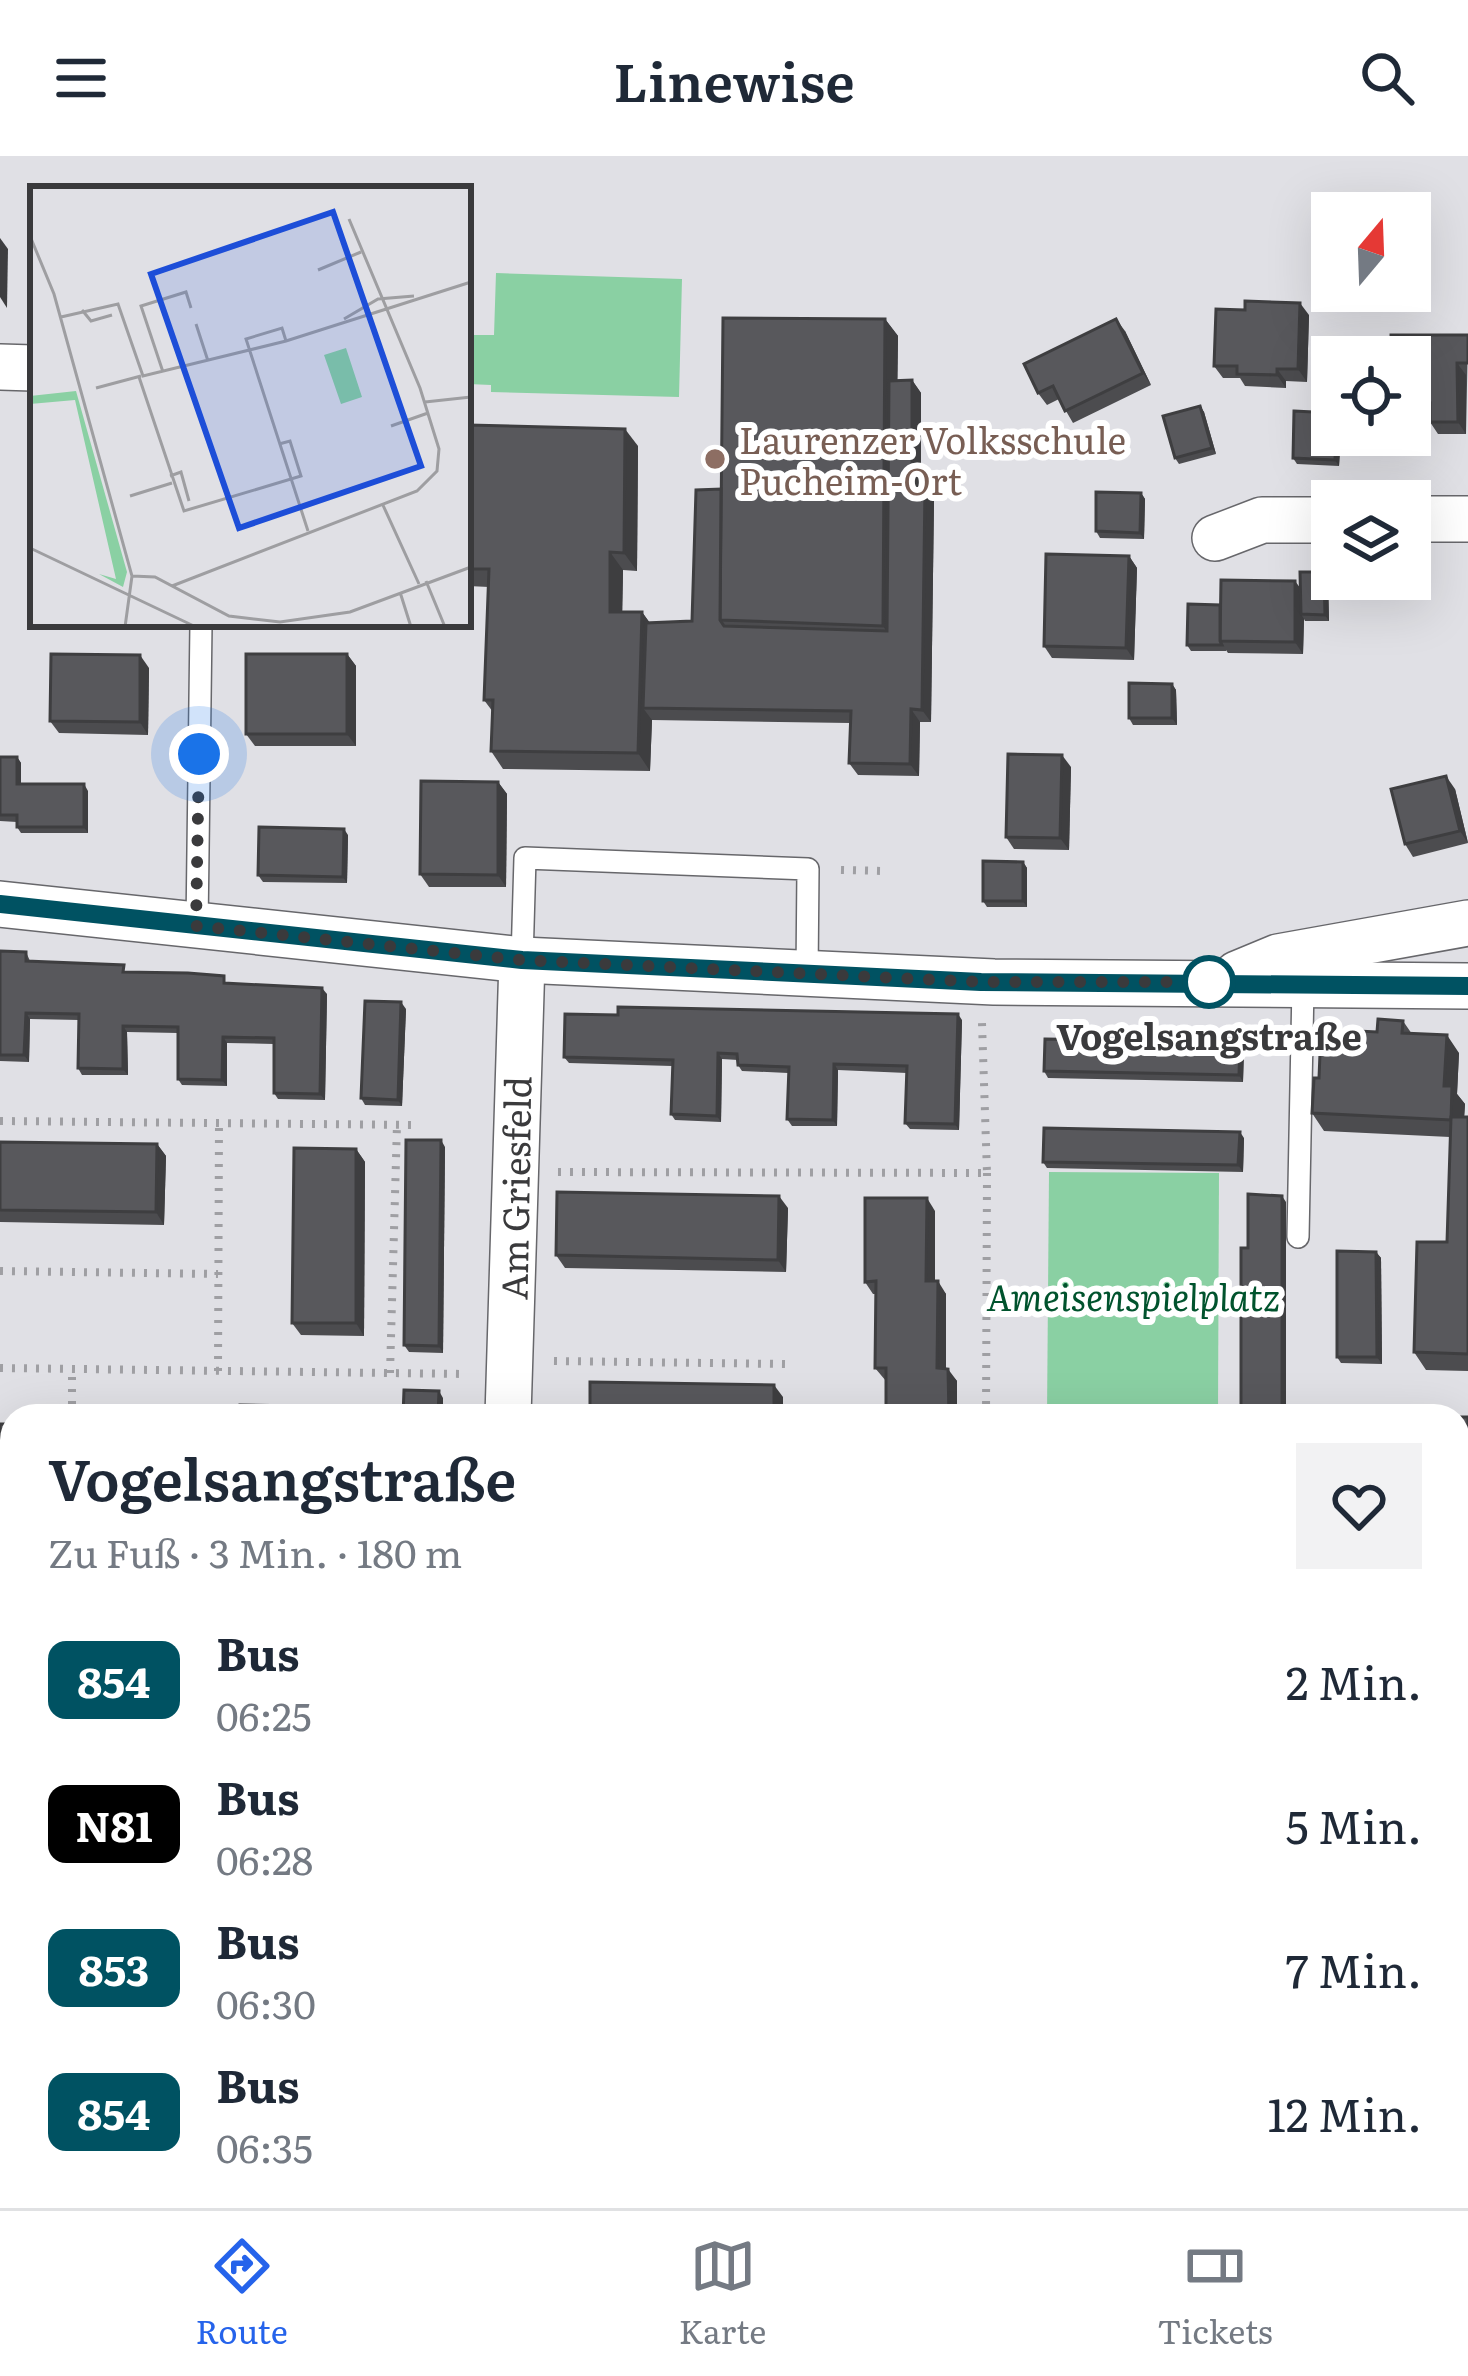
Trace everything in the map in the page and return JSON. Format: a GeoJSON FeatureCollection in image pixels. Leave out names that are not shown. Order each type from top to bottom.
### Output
{"type":"FeatureCollection","features":[{"type":"Feature","properties":{"kind":"street"},"geometry":{"type":"LineString","coordinates":[[0,367],[30,368]]}},
{"type":"Feature","properties":{"kind":"street"},"geometry":{"type":"LineString","coordinates":[[1431,519],[1468,518]]}},
{"type":"Feature","properties":{"kind":"street"},"geometry":{"type":"LineString","coordinates":[[1215,538],[1262,520],[1311,520]]}},
{"type":"Feature","properties":{"kind":"street"},"geometry":{"type":"LineString","coordinates":[[0,904],[522,960],[981,982],[1468,986]]}},
{"type":"Feature","properties":{"kind":"street"},"geometry":{"type":"LineString","coordinates":[[1217,982],[1278,958],[1465,937]]}},
{"type":"Feature","properties":{"kind":"street","name":"Am Griesfeld"},"geometry":{"type":"LineString","coordinates":[[509,1384],[522,960]]}},
{"type":"Feature","properties":{"kind":"lane"},"geometry":{"type":"LineString","coordinates":[[196,926],[201,627]]}},
{"type":"Feature","properties":{"kind":"lane"},"geometry":{"type":"LineString","coordinates":[[522,960],[525,858],[808,869],[807,975]]}},
{"type":"Feature","properties":{"kind":"lane"},"geometry":{"type":"LineString","coordinates":[[1298,1237],[1303,986]]}},
{"type":"Feature","properties":{"kind":"path"},"geometry":{"type":"LineString","coordinates":[[821,869],[885,871]]}},
{"type":"Feature","properties":{"kind":"path"},"geometry":{"type":"LineString","coordinates":[[981,982],[987,1173],[986,1404]]}},
{"type":"Feature","properties":{"kind":"path"},"geometry":{"type":"LineString","coordinates":[[0,1121],[417,1125]]}},
{"type":"Feature","properties":{"kind":"path"},"geometry":{"type":"LineString","coordinates":[[218,1371],[219,1123]]}},
{"type":"Feature","properties":{"kind":"path"},"geometry":{"type":"LineString","coordinates":[[390,1373],[397,1124]]}},
{"type":"Feature","properties":{"kind":"path"},"geometry":{"type":"LineString","coordinates":[[514,1172],[987,1173]]}},
{"type":"Feature","properties":{"kind":"path"},"geometry":{"type":"LineString","coordinates":[[0,1271],[218,1274]]}},
{"type":"Feature","properties":{"kind":"path"},"geometry":{"type":"LineString","coordinates":[[0,1368],[390,1373],[509,1384],[786,1364]]}},
{"type":"Feature","properties":{"kind":"path"},"geometry":{"type":"LineString","coordinates":[[72,1369],[72,1404]]}},
{"type":"Feature","properties":{"kind":"green space"},"geometry":{"type":"Polygon","coordinates":[[[496,273],[682,279],[679,397],[491,392],[491,385],[471,384],[471,335],[494,335],[496,273]]]}},
{"type":"Feature","properties":{"kind":"green space","name":"Ameisenspielplatz"},"geometry":{"type":"Polygon","coordinates":[[[1049,1172],[1219,1173],[1218,1404],[1047,1404],[1049,1172]]]}},
{"type":"Feature","properties":{"kind":"building"},"geometry":{"type":"Polygon","coordinates":[[[1245,301],[1300,303],[1298,369],[1277,369],[1277,375],[1237,374],[1237,366],[1214,366],[1216,309],[1245,310],[1245,301]]]}},
{"type":"Feature","properties":{"kind":"building"},"geometry":{"type":"Polygon","coordinates":[[[723,318],[885,319],[883,626],[720,620],[723,318]]]}},
{"type":"Feature","properties":{"kind":"building"},"geometry":{"type":"Polygon","coordinates":[[[1116,319],[1143,373],[1065,411],[1053,386],[1038,393],[1024,364],[1116,319]]]}},
{"type":"Feature","properties":{"kind":"building"},"geometry":{"type":"Polygon","coordinates":[[[1468,335],[1468,363],[1457,363],[1458,422],[1431,422],[1431,336],[1391,336],[1468,335]]]}},
{"type":"Feature","properties":{"kind":"building"},"geometry":{"type":"Polygon","coordinates":[[[912,380],[912,490],[925,489],[922,710],[911,709],[910,764],[849,763],[851,711],[643,708],[646,623],[692,621],[696,490],[721,489],[720,620],[724,626],[887,631],[889,381],[912,380]]]}},
{"type":"Feature","properties":{"kind":"building"},"geometry":{"type":"Polygon","coordinates":[[[1200,406],[1212,448],[1175,458],[1163,416],[1200,406]]]}},
{"type":"Feature","properties":{"kind":"building"},"geometry":{"type":"Polygon","coordinates":[[[1294,411],[1311,412],[1311,456],[1335,456],[1335,460],[1293,458],[1294,411]]]}},
{"type":"Feature","properties":{"kind":"building"},"geometry":{"type":"Polygon","coordinates":[[[471,425],[625,429],[624,553],[610,552],[610,612],[642,612],[638,753],[491,751],[493,700],[484,700],[489,569],[471,569],[471,425]]]}},
{"type":"Feature","properties":{"kind":"building"},"geometry":{"type":"Polygon","coordinates":[[[1096,492],[1141,493],[1140,533],[1096,531],[1096,492]]]}},
{"type":"Feature","properties":{"kind":"building"},"geometry":{"type":"Polygon","coordinates":[[[1046,554],[1129,556],[1126,648],[1044,646],[1046,554]]]}},
{"type":"Feature","properties":{"kind":"building"},"geometry":{"type":"Polygon","coordinates":[[[1300,572],[1311,572],[1311,600],[1325,600],[1325,615],[1301,614],[1300,572]]]}},
{"type":"Feature","properties":{"kind":"building"},"geometry":{"type":"Polygon","coordinates":[[[1221,580],[1295,581],[1295,642],[1220,641],[1221,580]]]}},
{"type":"Feature","properties":{"kind":"building"},"geometry":{"type":"Polygon","coordinates":[[[1188,604],[1220,605],[1222,645],[1187,645],[1188,604]]]}},
{"type":"Feature","properties":{"kind":"building"},"geometry":{"type":"Polygon","coordinates":[[[51,654],[140,655],[140,722],[50,721],[51,654]]]}},
{"type":"Feature","properties":{"kind":"building"},"geometry":{"type":"Polygon","coordinates":[[[246,654],[347,654],[347,734],[246,734],[246,654]]]}},
{"type":"Feature","properties":{"kind":"building"},"geometry":{"type":"Polygon","coordinates":[[[1129,683],[1172,684],[1172,718],[1129,718],[1129,683]]]}},
{"type":"Feature","properties":{"kind":"building"},"geometry":{"type":"Polygon","coordinates":[[[1008,754],[1062,755],[1060,838],[1006,837],[1008,754]]]}},
{"type":"Feature","properties":{"kind":"building"},"geometry":{"type":"Polygon","coordinates":[[[0,757],[17,757],[17,784],[84,784],[84,827],[17,827],[17,815],[0,815],[0,757]]]}},
{"type":"Feature","properties":{"kind":"building"},"geometry":{"type":"Polygon","coordinates":[[[1446,776],[1460,831],[1405,844],[1391,789],[1446,776]]]}},
{"type":"Feature","properties":{"kind":"building"},"geometry":{"type":"Polygon","coordinates":[[[421,781],[498,782],[498,875],[420,874],[421,781]]]}},
{"type":"Feature","properties":{"kind":"building"},"geometry":{"type":"Polygon","coordinates":[[[259,827],[344,829],[343,877],[258,875],[259,827]]]}},
{"type":"Feature","properties":{"kind":"building"},"geometry":{"type":"Polygon","coordinates":[[[983,861],[1023,862],[1023,901],[983,901],[983,861]]]}},
{"type":"Feature","properties":{"kind":"building"},"geometry":{"type":"Polygon","coordinates":[[[0,951],[26,952],[26,961],[124,965],[123,972],[188,973],[224,976],[224,983],[322,988],[320,1094],[274,1093],[274,1038],[223,1037],[222,1080],[178,1079],[178,1027],[123,1026],[123,1069],[78,1068],[79,1014],[26,1013],[24,1055],[0,1055],[0,951]]]}},
{"type":"Feature","properties":{"kind":"building"},"geometry":{"type":"Polygon","coordinates":[[[365,1001],[401,1002],[398,1100],[361,1098],[365,1001]]]}},
{"type":"Feature","properties":{"kind":"building"},"geometry":{"type":"Polygon","coordinates":[[[618,1007],[958,1014],[955,1124],[905,1123],[907,1066],[834,1064],[833,1120],[787,1119],[789,1067],[738,1065],[737,1054],[718,1053],[717,1116],[671,1114],[673,1060],[564,1057],[565,1014],[618,1015],[618,1007]]]}},
{"type":"Feature","properties":{"kind":"building"},"geometry":{"type":"Polygon","coordinates":[[[1378,1019],[1403,1021],[1402,1033],[1447,1035],[1444,1086],[1452,1086],[1451,1120],[1312,1113],[1321,1029],[1377,1032],[1378,1019]]]}},
{"type":"Feature","properties":{"kind":"building"},"geometry":{"type":"Polygon","coordinates":[[[1045,1039],[1240,1042],[1239,1075],[1044,1071],[1045,1039]]]}},
{"type":"Feature","properties":{"kind":"building"},"geometry":{"type":"Polygon","coordinates":[[[1451,1117],[1468,1117],[1468,1354],[1414,1352],[1417,1242],[1447,1242],[1451,1117]]]}},
{"type":"Feature","properties":{"kind":"building"},"geometry":{"type":"Polygon","coordinates":[[[1044,1128],[1240,1132],[1238,1165],[1043,1162],[1044,1128]]]}},
{"type":"Feature","properties":{"kind":"building"},"geometry":{"type":"Polygon","coordinates":[[[406,1140],[441,1140],[439,1346],[404,1345],[406,1140]]]}},
{"type":"Feature","properties":{"kind":"building"},"geometry":{"type":"Polygon","coordinates":[[[0,1142],[157,1144],[156,1212],[0,1210],[0,1142]]]}},
{"type":"Feature","properties":{"kind":"building"},"geometry":{"type":"Polygon","coordinates":[[[294,1148],[356,1149],[356,1323],[292,1323],[294,1148]]]}},
{"type":"Feature","properties":{"kind":"building"},"geometry":{"type":"Polygon","coordinates":[[[557,1192],[779,1196],[778,1260],[556,1255],[557,1192]]]}},
{"type":"Feature","properties":{"kind":"building"},"geometry":{"type":"Polygon","coordinates":[[[1248,1194],[1282,1196],[1282,1404],[1241,1404],[1241,1248],[1248,1248],[1248,1194]]]}},
{"type":"Feature","properties":{"kind":"building"},"geometry":{"type":"Polygon","coordinates":[[[865,1198],[927,1198],[926,1281],[938,1281],[937,1368],[948,1369],[949,1404],[886,1404],[886,1368],[875,1368],[876,1281],[865,1282],[865,1198]]]}},
{"type":"Feature","properties":{"kind":"building"},"geometry":{"type":"Polygon","coordinates":[[[1337,1251],[1376,1252],[1377,1357],[1337,1357],[1337,1251]]]}},
{"type":"Feature","properties":{"kind":"building"},"geometry":{"type":"Polygon","coordinates":[[[590,1382],[774,1385],[774,1404],[590,1404],[590,1382]]]}},
{"type":"Feature","properties":{"kind":"building"},"geometry":{"type":"Polygon","coordinates":[[[404,1390],[439,1391],[438,1404],[403,1404],[404,1390]]]}},
{"type":"Feature","properties":{"kind":"bus line","name":"854"},"geometry":{"type":"LineString","coordinates":[[0,904],[522,960],[981,982],[1468,986]]}},
{"type":"Feature","properties":{"kind":"place","name":"Laurenzer Volksschule Pucheim-Ort"},"geometry":{"type":"Point","coordinates":[715,459]}},
{"type":"Feature","properties":{"kind":"place","name":"Vogelsangstraße"},"geometry":{"type":"Point","coordinates":[1209,982]}},
{"type":"Feature","properties":{"kind":"route"},"geometry":{"type":"LineString","coordinates":[[199,754],[196,926],[522,960],[981,982],[1217,982],[1209,982]]}}]}
